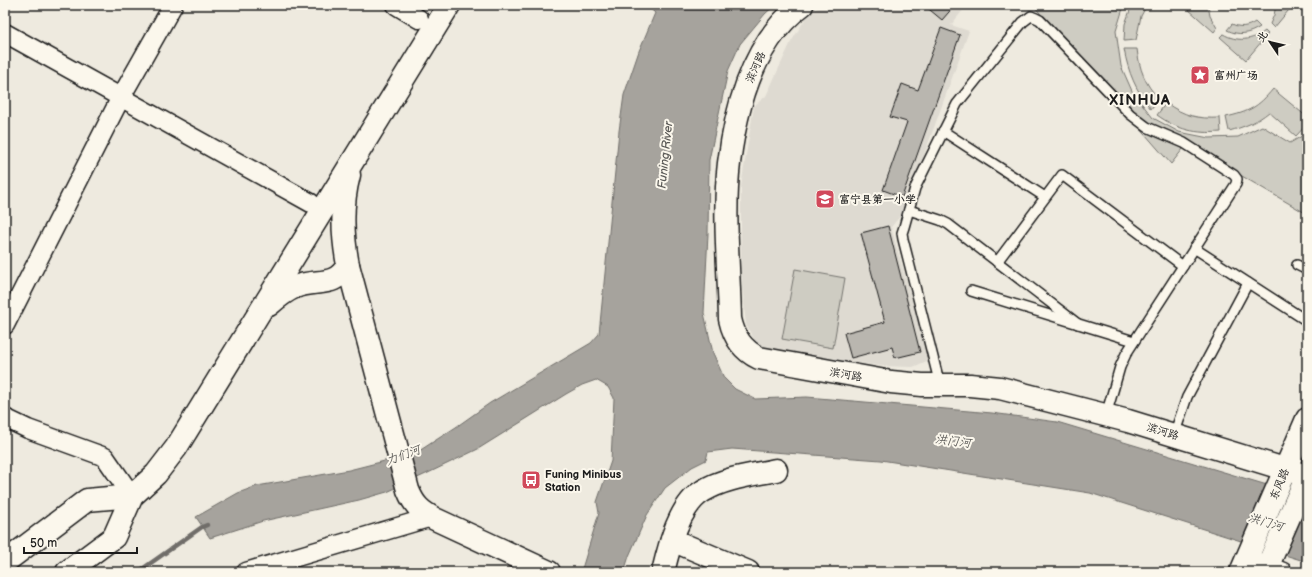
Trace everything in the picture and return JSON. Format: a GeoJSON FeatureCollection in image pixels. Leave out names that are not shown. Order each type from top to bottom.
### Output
{"type":"FeatureCollection","features":[{"type":"Feature","properties":{"kind":"main road"},"geometry":{"type":"LineString","coordinates":[[67,572],[114,536],[132,496],[156,474],[167,461],[255,321],[449,5]]}},
{"type":"Feature","properties":{"kind":"main road","name":"滨河路"},"geometry":{"type":"LineString","coordinates":[[802,5],[778,28],[760,53],[740,108],[734,136],[729,164],[727,221],[730,319],[733,333],[741,346],[759,358],[891,382],[940,386],[970,385],[1000,388],[1106,415],[1307,476]]}},
{"type":"Feature","properties":{"kind":"main road"},"geometry":{"type":"LineString","coordinates":[[353,160],[345,197],[343,216],[343,234],[348,265],[408,490],[412,500],[418,508],[435,520],[549,572]]}},
{"type":"Feature","properties":{"kind":"main road"},"geometry":{"type":"LineString","coordinates":[[313,226],[321,224],[329,225],[337,228],[343,234]]}},
{"type":"Feature","properties":{"kind":"main road"},"geometry":{"type":"LineString","coordinates":[[293,258],[300,273],[306,278],[314,281],[333,282],[342,285],[357,298]]}},
{"type":"Feature","properties":{"kind":"main road"},"geometry":{"type":"LineString","coordinates":[[255,321],[270,305],[286,292],[304,284],[330,281],[344,272],[348,265]]}},
{"type":"Feature","properties":{"kind":"main road","name":"东风路"},"geometry":{"type":"LineString","coordinates":[[1244,565],[1307,419]]}},
{"type":"Feature","properties":{"kind":"main road"},"geometry":{"type":"LineString","coordinates":[[663,572],[672,540],[685,509],[701,491],[729,480],[776,470]]}},
{"type":"Feature","properties":{"kind":"main road","name":"东风路"},"geometry":{"type":"LineString","coordinates":[[1272,570],[1307,476]]}},
{"type":"Feature","properties":{"kind":"main road"},"geometry":{"type":"LineString","coordinates":[[5,562],[87,500],[132,496]]}},
{"type":"Feature","properties":{"kind":"main road"},"geometry":{"type":"LineString","coordinates":[[672,540],[748,572]]}},
{"type":"Feature","properties":{"kind":"street"},"geometry":{"type":"LineString","coordinates":[[5,325],[121,97],[173,5]]}},
{"type":"Feature","properties":{"kind":"street"},"geometry":{"type":"LineString","coordinates":[[396,5],[419,19]]}},
{"type":"Feature","properties":{"kind":"street"},"geometry":{"type":"LineString","coordinates":[[5,34],[312,203]]}},
{"type":"Feature","properties":{"kind":"street"},"geometry":{"type":"LineString","coordinates":[[5,418],[28,429],[105,457],[132,496]]}},
{"type":"Feature","properties":{"kind":"street"},"geometry":{"type":"LineString","coordinates":[[246,572],[428,518]]}},
{"type":"Feature","properties":{"kind":"street"},"geometry":{"type":"LineString","coordinates":[[1244,565],[1272,570]]}},
{"type":"Feature","properties":{"kind":"lane"},"geometry":{"type":"LineString","coordinates":[[940,386],[902,233],[916,188],[957,104],[1023,22],[1031,16],[1040,20],[1130,114],[1147,127],[1184,143],[1238,179],[1126,354],[1120,367],[1106,415]]}},
{"type":"Feature","properties":{"kind":"lane"},"geometry":{"type":"LineString","coordinates":[[943,131],[1045,197]]}},
{"type":"Feature","properties":{"kind":"lane"},"geometry":{"type":"LineString","coordinates":[[997,262],[1062,175],[1183,266]]}},
{"type":"Feature","properties":{"kind":"lane"},"geometry":{"type":"LineString","coordinates":[[908,210],[944,221],[1078,324]]}},
{"type":"Feature","properties":{"kind":"lane"},"geometry":{"type":"LineString","coordinates":[[1194,248],[1307,321]]}},
{"type":"Feature","properties":{"kind":"lane"},"geometry":{"type":"LineString","coordinates":[[1297,265],[1307,270]]}},
{"type":"Feature","properties":{"kind":"lane"},"geometry":{"type":"LineString","coordinates":[[1174,435],[1187,397],[1248,283]]}},
{"type":"Feature","properties":{"kind":"lane"},"geometry":{"type":"LineString","coordinates":[[971,291],[1134,341]]}},
{"type":"Feature","properties":{"kind":"shaded area","name":"富宁县第一小学"},"geometry":{"type":"Polygon","coordinates":[[[823,5],[967,5],[951,25],[969,31],[903,213],[891,227],[929,360],[913,367],[880,366],[763,349],[755,341],[746,325],[741,276],[741,186],[754,106],[766,96],[791,42],[809,13],[823,5]]]}},
{"type":"Feature","properties":{"kind":"shaded area"},"geometry":{"type":"Polygon","coordinates":[[[1033,5],[1124,5],[1116,31],[1121,66],[1132,91],[1153,118],[1179,132],[1209,138],[1238,137],[1262,126],[1290,143],[1307,133],[1307,214],[1187,144],[1171,164],[1033,5]]]}},
{"type":"Feature","properties":{"kind":"shaded area"},"geometry":{"type":"Polygon","coordinates":[[[1132,5],[1147,5],[1141,16],[1136,40],[1124,41],[1125,24],[1132,5]]]}},
{"type":"Feature","properties":{"kind":"shaded area"},"geometry":{"type":"Polygon","coordinates":[[[1192,5],[1208,5],[1210,16],[1217,28],[1214,32],[1188,9],[1192,5]]]}},
{"type":"Feature","properties":{"kind":"shaded area"},"geometry":{"type":"Polygon","coordinates":[[[1276,5],[1293,5],[1274,28],[1270,24],[1276,5]]]}},
{"type":"Feature","properties":{"kind":"shaded area"},"geometry":{"type":"Polygon","coordinates":[[[1255,22],[1260,27],[1248,33],[1240,34],[1227,30],[1232,24],[1244,26],[1255,22]]]}},
{"type":"Feature","properties":{"kind":"shaded area"},"geometry":{"type":"Polygon","coordinates":[[[1265,31],[1268,34],[1246,60],[1220,37],[1223,34],[1228,37],[1244,39],[1255,37],[1265,31]]]}},
{"type":"Feature","properties":{"kind":"shaded area"},"geometry":{"type":"Polygon","coordinates":[[[1124,49],[1137,49],[1139,63],[1146,82],[1159,98],[1151,109],[1133,81],[1124,49]]]}},
{"type":"Feature","properties":{"kind":"shaded area"},"geometry":{"type":"Polygon","coordinates":[[[1273,89],[1307,117],[1307,124],[1296,136],[1269,112],[1250,124],[1229,131],[1226,117],[1247,111],[1263,100],[1273,89]]]}},
{"type":"Feature","properties":{"kind":"shaded area"},"geometry":{"type":"Polygon","coordinates":[[[1166,103],[1185,114],[1192,116],[1220,118],[1221,132],[1188,130],[1172,124],[1157,115],[1166,103]]]}},
{"type":"Feature","properties":{"kind":"shaded area"},"geometry":{"type":"Polygon","coordinates":[[[795,269],[845,278],[833,348],[782,339],[795,269]]]}},
{"type":"Feature","properties":{"kind":"water"},"geometry":{"type":"Polygon","coordinates":[[[646,5],[775,5],[765,14],[740,44],[728,71],[709,160],[708,234],[704,313],[713,353],[724,378],[735,389],[755,399],[807,397],[992,413],[1057,422],[1307,497],[1307,562],[1090,493],[881,460],[732,449],[708,452],[706,460],[692,467],[665,488],[647,515],[629,556],[624,572],[581,572],[599,513],[597,502],[611,461],[614,398],[608,387],[596,380],[582,385],[566,394],[478,449],[387,492],[359,500],[263,521],[210,538],[196,517],[238,493],[257,486],[349,470],[416,453],[490,403],[591,343],[599,334],[619,131],[624,95],[639,51],[655,13],[646,5]]]}},
{"type":"Feature","properties":{"kind":"building"},"geometry":{"type":"Polygon","coordinates":[[[924,5],[955,5],[942,20],[924,5]]]}},
{"type":"Feature","properties":{"kind":"building"},"geometry":{"type":"Polygon","coordinates":[[[941,28],[960,35],[902,197],[883,190],[907,122],[890,117],[902,84],[918,90],[941,28]]]}},
{"type":"Feature","properties":{"kind":"building"},"geometry":{"type":"Polygon","coordinates":[[[888,226],[920,352],[895,358],[892,347],[851,358],[844,333],[885,322],[861,233],[888,226]]]}},
{"type":"Feature","properties":{"kind":"waterway","name":"力们河"},"geometry":{"type":"LineString","coordinates":[[138,572],[207,525]]}},
{"type":"Feature","properties":{"kind":"place","name":"富州广场"},"geometry":{"type":"Point","coordinates":[1200,75]}},
{"type":"Feature","properties":{"kind":"place","name":"富宁县第一小学"},"geometry":{"type":"Point","coordinates":[825,199]}},
{"type":"Feature","properties":{"kind":"place","name":"Funing Minibus Station"},"geometry":{"type":"Point","coordinates":[531,480]}},
{"type":"Feature","properties":{"kind":"district","name":"XINHUA"},"geometry":{"type":"Point","coordinates":[1140,100]}},
{"type":"Feature","properties":{"kind":"water label","name":"Funing River"},"geometry":{"type":"Point","coordinates":[665,155]}},
{"type":"Feature","properties":{"kind":"water label","name":"洪门河"},"geometry":{"type":"Point","coordinates":[953,441]}},
{"type":"Feature","properties":{"kind":"water label","name":"洪门河"},"geometry":{"type":"Point","coordinates":[1266,522]}}]}
